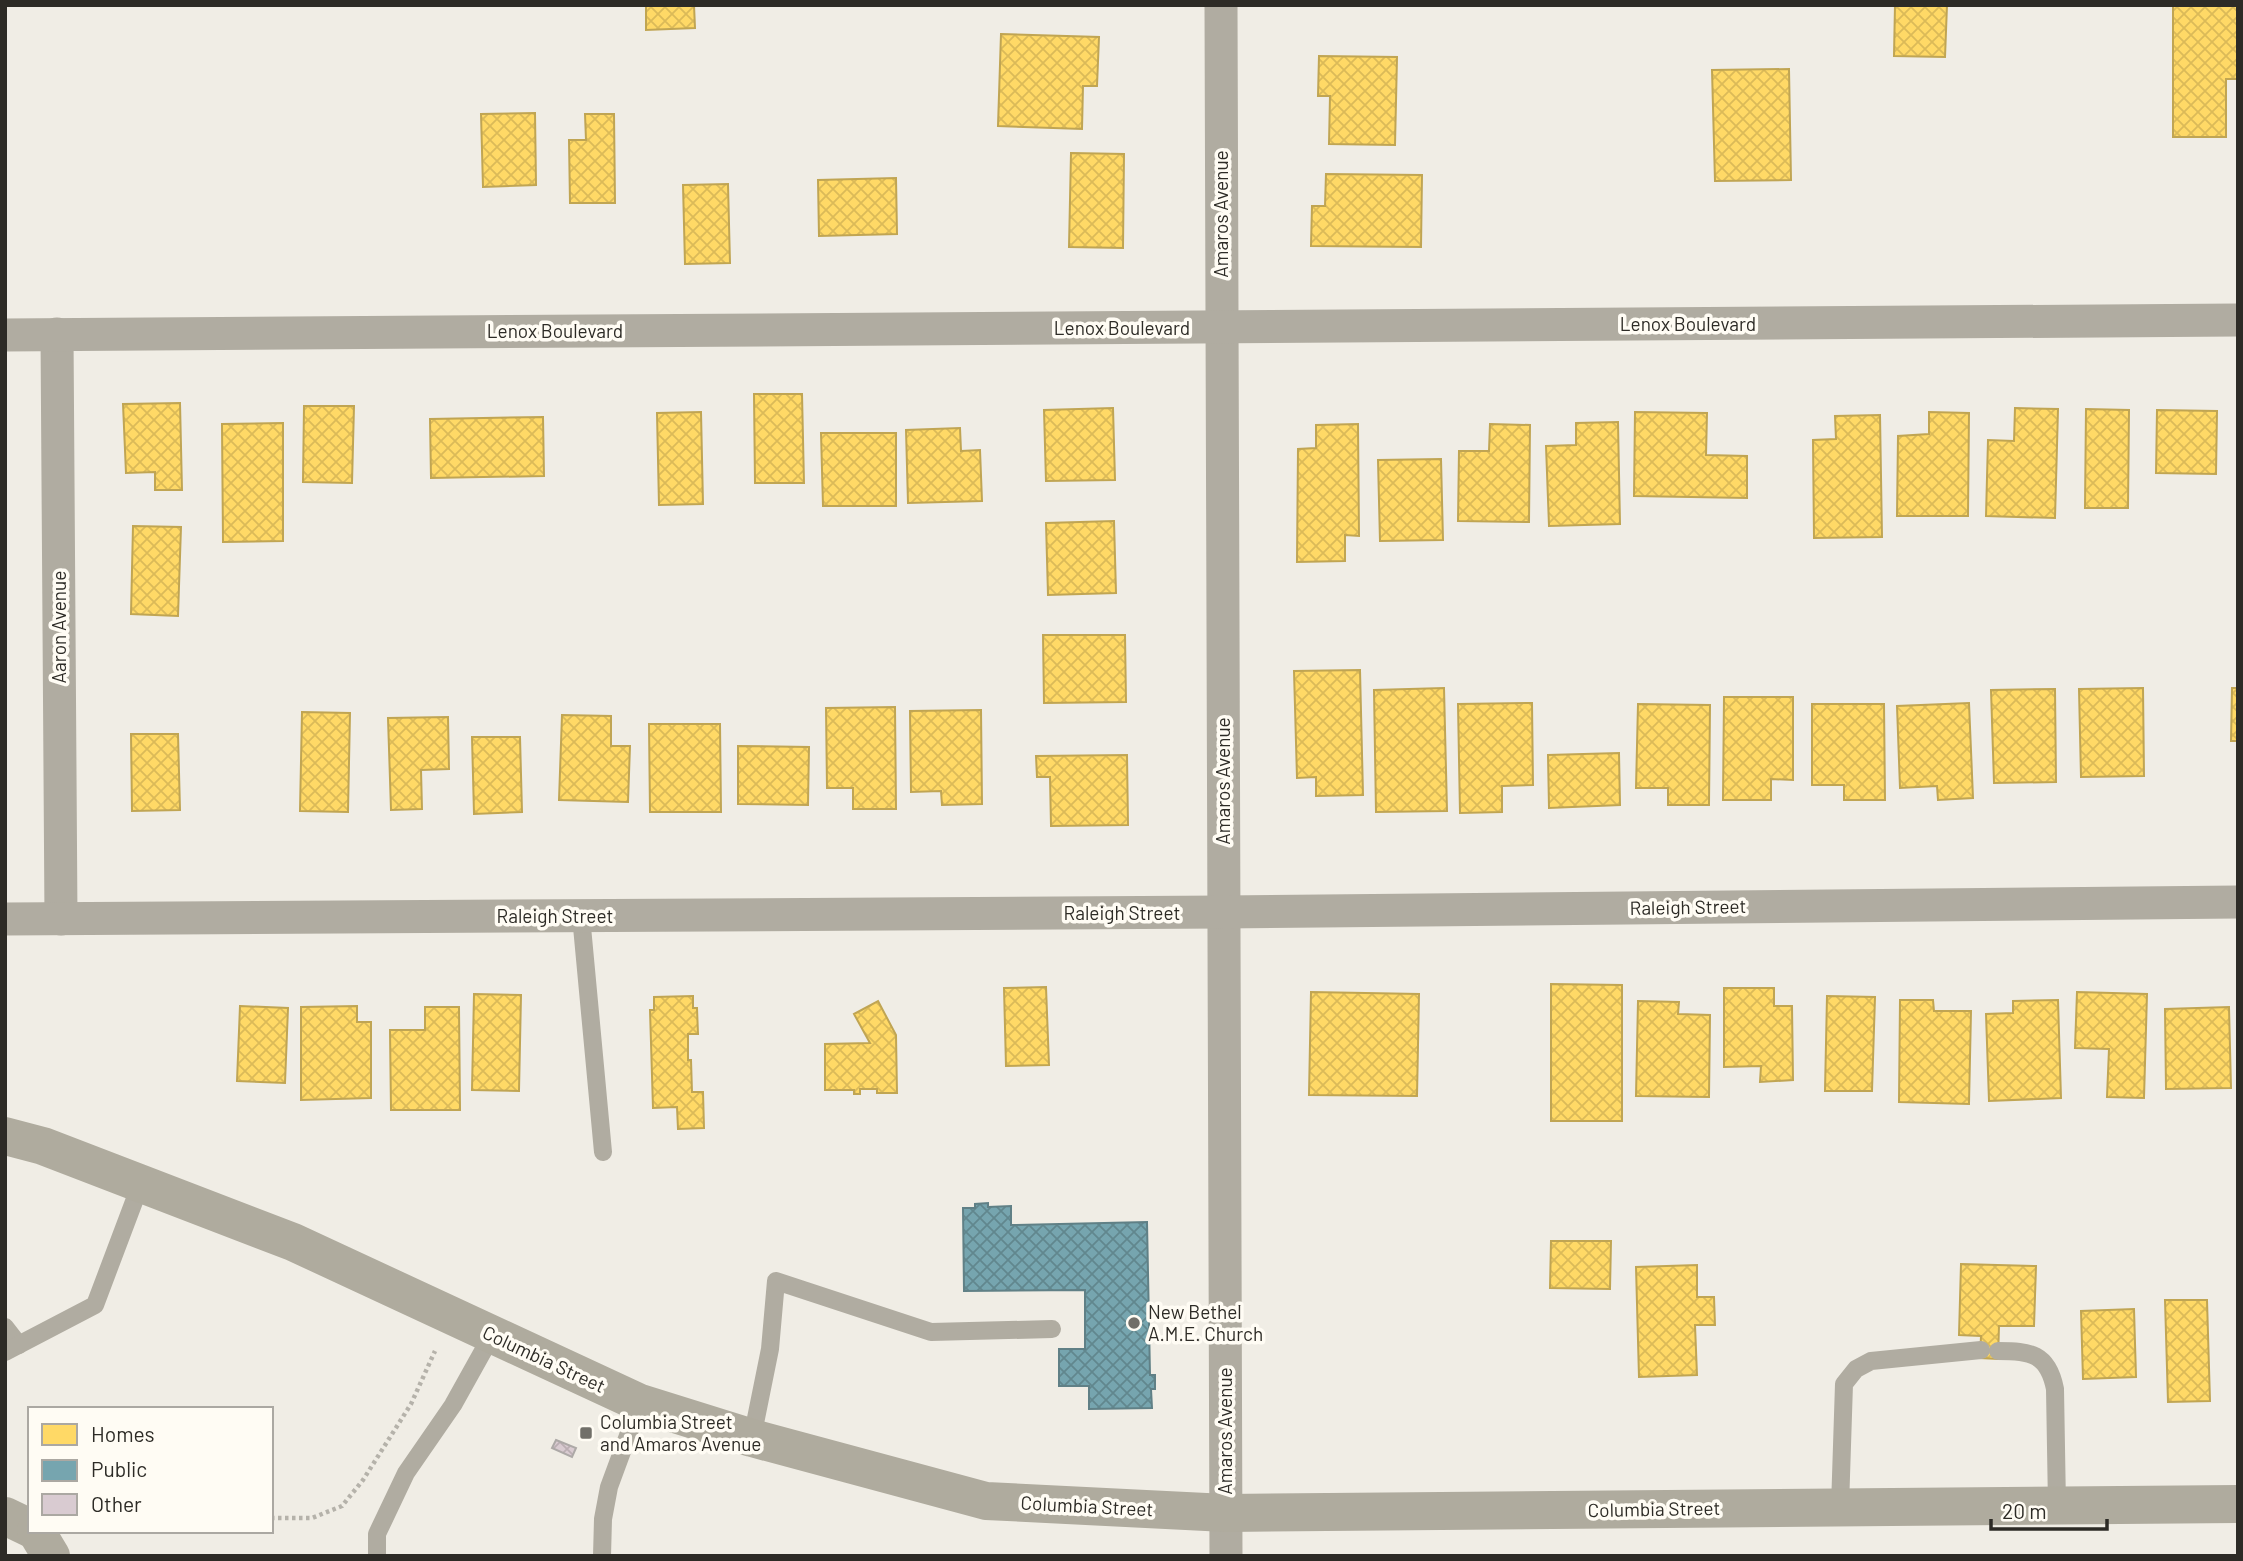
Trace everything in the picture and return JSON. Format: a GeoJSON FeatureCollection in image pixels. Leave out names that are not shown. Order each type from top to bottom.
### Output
{"type":"FeatureCollection","features":[{"type":"Feature","properties":{"kind":"street","name":"Amaros Avenue"},"geometry":{"type":"LineString","coordinates":[[1221,5],[1226,1556]]}},
{"type":"Feature","properties":{"kind":"street","name":"Lenox Boulevard"},"geometry":{"type":"LineString","coordinates":[[5,335],[2238,320]]}},
{"type":"Feature","properties":{"kind":"street","name":"Aaron Avenue"},"geometry":{"type":"LineString","coordinates":[[57,334],[61,919]]}},
{"type":"Feature","properties":{"kind":"street","name":"Raleigh Street"},"geometry":{"type":"LineString","coordinates":[[5,919],[1224,912],[2238,902]]}},
{"type":"Feature","properties":{"kind":"street","name":"Columbia Street"},"geometry":{"type":"LineString","coordinates":[[5,1136],[43,1146],[293,1242],[640,1403],[752,1438],[986,1500],[1226,1513],[2238,1504]]}},
{"type":"Feature","properties":{"kind":"lane"},"geometry":{"type":"LineString","coordinates":[[581,916],[603,1152]]}},
{"type":"Feature","properties":{"kind":"lane"},"geometry":{"type":"LineString","coordinates":[[5,1327],[12,1348],[95,1305],[141,1184]]}},
{"type":"Feature","properties":{"kind":"lane"},"geometry":{"type":"LineString","coordinates":[[752,1438],[770,1349],[776,1281],[932,1332],[1052,1329]]}},
{"type":"Feature","properties":{"kind":"lane"},"geometry":{"type":"LineString","coordinates":[[377,1556],[377,1534],[406,1473],[453,1405],[492,1335]]}},
{"type":"Feature","properties":{"kind":"lane"},"geometry":{"type":"LineString","coordinates":[[1840,1507],[1844,1384],[1856,1369],[1871,1361],[1989,1350],[2026,1351],[2048,1366],[2055,1389],[2057,1506]]}},
{"type":"Feature","properties":{"kind":"lane"},"geometry":{"type":"LineString","coordinates":[[602,1556],[603,1519],[609,1486],[640,1403]]}},
{"type":"Feature","properties":{"kind":"path"},"geometry":{"type":"LineString","coordinates":[[273,1518],[312,1518],[342,1506],[411,1404],[452,1316]]}},
{"type":"Feature","properties":{"kind":"building: Homes"},"geometry":{"type":"Polygon","coordinates":[[[646,5],[694,5],[695,28],[646,30],[646,5]]]}},
{"type":"Feature","properties":{"kind":"building: Homes"},"geometry":{"type":"Polygon","coordinates":[[[1895,5],[1947,5],[1945,57],[1894,56],[1895,5]]]}},
{"type":"Feature","properties":{"kind":"building: Homes"},"geometry":{"type":"Polygon","coordinates":[[[2173,5],[2238,5],[2238,79],[2226,79],[2226,137],[2173,137],[2173,5]]]}},
{"type":"Feature","properties":{"kind":"building: Homes"},"geometry":{"type":"Polygon","coordinates":[[[1001,34],[1099,37],[1097,86],[1083,86],[1082,129],[998,126],[1001,34]]]}},
{"type":"Feature","properties":{"kind":"building: Homes"},"geometry":{"type":"Polygon","coordinates":[[[1319,56],[1397,57],[1395,145],[1329,144],[1330,96],[1318,96],[1319,56]]]}},
{"type":"Feature","properties":{"kind":"building: Homes"},"geometry":{"type":"Polygon","coordinates":[[[1789,69],[1791,180],[1715,181],[1712,70],[1789,69]]]}},
{"type":"Feature","properties":{"kind":"building: Homes"},"geometry":{"type":"Polygon","coordinates":[[[535,113],[536,185],[483,187],[481,114],[535,113]]]}},
{"type":"Feature","properties":{"kind":"building: Homes"},"geometry":{"type":"Polygon","coordinates":[[[585,114],[614,114],[615,203],[570,203],[569,140],[586,140],[585,114]]]}},
{"type":"Feature","properties":{"kind":"building: Homes"},"geometry":{"type":"Polygon","coordinates":[[[1071,153],[1124,154],[1123,248],[1069,247],[1071,153]]]}},
{"type":"Feature","properties":{"kind":"building: Homes"},"geometry":{"type":"Polygon","coordinates":[[[1326,174],[1422,175],[1421,247],[1311,246],[1312,206],[1325,206],[1326,174]]]}},
{"type":"Feature","properties":{"kind":"building: Homes"},"geometry":{"type":"Polygon","coordinates":[[[896,178],[897,234],[819,236],[818,180],[896,178]]]}},
{"type":"Feature","properties":{"kind":"building: Homes"},"geometry":{"type":"Polygon","coordinates":[[[728,184],[730,263],[685,264],[683,185],[728,184]]]}},
{"type":"Feature","properties":{"kind":"building: Homes"},"geometry":{"type":"Polygon","coordinates":[[[754,394],[802,394],[804,483],[755,483],[754,394]]]}},
{"type":"Feature","properties":{"kind":"building: Homes"},"geometry":{"type":"Polygon","coordinates":[[[180,403],[182,490],[155,490],[155,472],[126,473],[123,404],[180,403]]]}},
{"type":"Feature","properties":{"kind":"building: Homes"},"geometry":{"type":"Polygon","coordinates":[[[304,406],[354,406],[352,483],[303,482],[304,406]]]}},
{"type":"Feature","properties":{"kind":"building: Homes"},"geometry":{"type":"Polygon","coordinates":[[[1113,408],[1115,480],[1046,481],[1044,410],[1113,408]]]}},
{"type":"Feature","properties":{"kind":"building: Homes"},"geometry":{"type":"Polygon","coordinates":[[[2015,408],[2058,409],[2055,518],[1986,516],[1988,440],[2014,441],[2015,408]]]}},
{"type":"Feature","properties":{"kind":"building: Homes"},"geometry":{"type":"Polygon","coordinates":[[[2086,409],[2129,410],[2128,508],[2085,508],[2086,409]]]}},
{"type":"Feature","properties":{"kind":"building: Homes"},"geometry":{"type":"Polygon","coordinates":[[[2157,410],[2217,411],[2216,474],[2156,473],[2157,410]]]}},
{"type":"Feature","properties":{"kind":"building: Homes"},"geometry":{"type":"Polygon","coordinates":[[[701,412],[703,504],[659,505],[657,413],[701,412]]]}},
{"type":"Feature","properties":{"kind":"building: Homes"},"geometry":{"type":"Polygon","coordinates":[[[1635,412],[1707,413],[1706,455],[1747,456],[1747,498],[1634,496],[1635,412]]]}},
{"type":"Feature","properties":{"kind":"building: Homes"},"geometry":{"type":"Polygon","coordinates":[[[1929,412],[1969,413],[1968,516],[1897,516],[1898,436],[1929,434],[1929,412]]]}},
{"type":"Feature","properties":{"kind":"building: Homes"},"geometry":{"type":"Polygon","coordinates":[[[1880,415],[1882,537],[1814,538],[1813,440],[1836,439],[1835,416],[1880,415]]]}},
{"type":"Feature","properties":{"kind":"building: Homes"},"geometry":{"type":"Polygon","coordinates":[[[543,417],[544,476],[431,478],[430,419],[543,417]]]}},
{"type":"Feature","properties":{"kind":"building: Homes"},"geometry":{"type":"Polygon","coordinates":[[[1618,422],[1620,524],[1549,526],[1546,446],[1576,445],[1576,423],[1618,422]]]}},
{"type":"Feature","properties":{"kind":"building: Homes"},"geometry":{"type":"Polygon","coordinates":[[[283,423],[283,541],[223,542],[222,424],[283,423]]]}},
{"type":"Feature","properties":{"kind":"building: Homes"},"geometry":{"type":"Polygon","coordinates":[[[1358,424],[1359,536],[1345,535],[1345,561],[1297,562],[1298,449],[1316,448],[1316,425],[1358,424]]]}},
{"type":"Feature","properties":{"kind":"building: Homes"},"geometry":{"type":"Polygon","coordinates":[[[1490,424],[1530,425],[1529,522],[1458,521],[1459,451],[1489,451],[1490,424]]]}},
{"type":"Feature","properties":{"kind":"building: Homes"},"geometry":{"type":"Polygon","coordinates":[[[960,428],[961,451],[980,450],[982,501],[908,503],[906,430],[960,428]]]}},
{"type":"Feature","properties":{"kind":"building: Homes"},"geometry":{"type":"Polygon","coordinates":[[[821,433],[896,433],[896,506],[823,506],[821,433]]]}},
{"type":"Feature","properties":{"kind":"building: Homes"},"geometry":{"type":"Polygon","coordinates":[[[1441,459],[1443,540],[1380,541],[1378,460],[1441,459]]]}},
{"type":"Feature","properties":{"kind":"building: Homes"},"geometry":{"type":"Polygon","coordinates":[[[1114,521],[1116,593],[1048,595],[1046,523],[1114,521]]]}},
{"type":"Feature","properties":{"kind":"building: Homes"},"geometry":{"type":"Polygon","coordinates":[[[133,526],[181,527],[178,616],[131,614],[133,526]]]}},
{"type":"Feature","properties":{"kind":"building: Homes"},"geometry":{"type":"Polygon","coordinates":[[[1043,635],[1125,635],[1126,702],[1044,703],[1043,635]]]}},
{"type":"Feature","properties":{"kind":"building: Homes"},"geometry":{"type":"Polygon","coordinates":[[[1360,670],[1363,795],[1316,796],[1316,777],[1297,778],[1294,671],[1360,670]]]}},
{"type":"Feature","properties":{"kind":"building: Homes"},"geometry":{"type":"Polygon","coordinates":[[[1444,688],[1447,811],[1376,812],[1374,690],[1444,688]]]}},
{"type":"Feature","properties":{"kind":"building: Homes"},"geometry":{"type":"Polygon","coordinates":[[[2143,688],[2144,776],[2081,777],[2079,689],[2143,688]]]}},
{"type":"Feature","properties":{"kind":"building: Homes"},"geometry":{"type":"Polygon","coordinates":[[[2232,688],[2238,688],[2238,741],[2231,741],[2232,688]]]}},
{"type":"Feature","properties":{"kind":"building: Homes"},"geometry":{"type":"Polygon","coordinates":[[[2055,689],[2056,782],[1994,783],[1991,690],[2055,689]]]}},
{"type":"Feature","properties":{"kind":"building: Homes"},"geometry":{"type":"Polygon","coordinates":[[[1724,697],[1793,697],[1793,780],[1771,779],[1771,800],[1723,800],[1724,697]]]}},
{"type":"Feature","properties":{"kind":"building: Homes"},"geometry":{"type":"Polygon","coordinates":[[[1532,703],[1533,785],[1502,786],[1502,812],[1460,813],[1458,704],[1532,703]]]}},
{"type":"Feature","properties":{"kind":"building: Homes"},"geometry":{"type":"Polygon","coordinates":[[[1969,703],[1973,798],[1938,800],[1937,786],[1900,788],[1897,706],[1969,703]]]}},
{"type":"Feature","properties":{"kind":"building: Homes"},"geometry":{"type":"Polygon","coordinates":[[[1638,704],[1710,705],[1709,805],[1668,805],[1668,788],[1636,788],[1638,704]]]}},
{"type":"Feature","properties":{"kind":"building: Homes"},"geometry":{"type":"Polygon","coordinates":[[[1812,704],[1884,704],[1885,800],[1844,800],[1844,785],[1812,785],[1812,704]]]}},
{"type":"Feature","properties":{"kind":"building: Homes"},"geometry":{"type":"Polygon","coordinates":[[[895,707],[896,809],[853,809],[853,788],[827,788],[826,708],[895,707]]]}},
{"type":"Feature","properties":{"kind":"building: Homes"},"geometry":{"type":"Polygon","coordinates":[[[981,710],[982,804],[942,805],[941,791],[911,792],[910,711],[981,710]]]}},
{"type":"Feature","properties":{"kind":"building: Homes"},"geometry":{"type":"Polygon","coordinates":[[[302,712],[350,713],[348,812],[300,811],[302,712]]]}},
{"type":"Feature","properties":{"kind":"building: Homes"},"geometry":{"type":"Polygon","coordinates":[[[562,715],[611,716],[611,746],[630,746],[628,802],[559,800],[562,715]]]}},
{"type":"Feature","properties":{"kind":"building: Homes"},"geometry":{"type":"Polygon","coordinates":[[[448,717],[449,769],[421,770],[422,809],[391,810],[388,718],[448,717]]]}},
{"type":"Feature","properties":{"kind":"building: Homes"},"geometry":{"type":"Polygon","coordinates":[[[649,724],[720,724],[721,812],[650,812],[649,724]]]}},
{"type":"Feature","properties":{"kind":"building: Homes"},"geometry":{"type":"Polygon","coordinates":[[[131,734],[178,734],[180,810],[132,811],[131,734]]]}},
{"type":"Feature","properties":{"kind":"building: Homes"},"geometry":{"type":"Polygon","coordinates":[[[472,737],[520,737],[522,812],[474,814],[472,737]]]}},
{"type":"Feature","properties":{"kind":"building: Homes"},"geometry":{"type":"Polygon","coordinates":[[[738,746],[809,747],[808,805],[738,804],[738,746]]]}},
{"type":"Feature","properties":{"kind":"building: Homes"},"geometry":{"type":"Polygon","coordinates":[[[1619,753],[1620,805],[1549,808],[1548,755],[1619,753]]]}},
{"type":"Feature","properties":{"kind":"building: Homes"},"geometry":{"type":"Polygon","coordinates":[[[1127,755],[1128,825],[1051,826],[1050,777],[1037,777],[1036,756],[1127,755]]]}},
{"type":"Feature","properties":{"kind":"building: Homes"},"geometry":{"type":"Polygon","coordinates":[[[1551,984],[1622,985],[1622,1121],[1551,1121],[1551,984]]]}},
{"type":"Feature","properties":{"kind":"building: Homes"},"geometry":{"type":"Polygon","coordinates":[[[1046,987],[1049,1065],[1006,1066],[1004,988],[1046,987]]]}},
{"type":"Feature","properties":{"kind":"building: Homes"},"geometry":{"type":"Polygon","coordinates":[[[1724,988],[1774,988],[1774,1006],[1792,1006],[1793,1080],[1760,1082],[1761,1066],[1724,1067],[1724,988]]]}},
{"type":"Feature","properties":{"kind":"building: Homes"},"geometry":{"type":"Polygon","coordinates":[[[1311,992],[1419,994],[1417,1096],[1309,1095],[1311,992]]]}},
{"type":"Feature","properties":{"kind":"building: Homes"},"geometry":{"type":"Polygon","coordinates":[[[2077,992],[2147,994],[2144,1098],[2107,1097],[2109,1049],[2075,1048],[2077,992]]]}},
{"type":"Feature","properties":{"kind":"building: Homes"},"geometry":{"type":"Polygon","coordinates":[[[474,994],[521,995],[519,1091],[472,1090],[474,994]]]}},
{"type":"Feature","properties":{"kind":"building: Homes"},"geometry":{"type":"Polygon","coordinates":[[[693,996],[693,1008],[697,1008],[698,1034],[688,1034],[688,1060],[691,1060],[692,1092],[703,1092],[704,1128],[678,1129],[677,1107],[653,1108],[650,1010],[654,1010],[654,997],[693,996]]]}},
{"type":"Feature","properties":{"kind":"building: Homes"},"geometry":{"type":"Polygon","coordinates":[[[1827,996],[1875,997],[1872,1091],[1825,1091],[1827,996]]]}},
{"type":"Feature","properties":{"kind":"building: Homes"},"geometry":{"type":"Polygon","coordinates":[[[1900,1000],[1933,1000],[1934,1011],[1971,1011],[1969,1104],[1899,1102],[1900,1000]]]}},
{"type":"Feature","properties":{"kind":"building: Homes"},"geometry":{"type":"Polygon","coordinates":[[[2058,1000],[2061,1098],[1989,1101],[1986,1014],[2013,1013],[2013,1001],[2058,1000]]]}},
{"type":"Feature","properties":{"kind":"building: Homes"},"geometry":{"type":"Polygon","coordinates":[[[878,1001],[896,1035],[897,1093],[877,1093],[877,1089],[860,1089],[860,1094],[854,1094],[854,1090],[825,1090],[825,1044],[870,1043],[854,1014],[878,1001]]]}},
{"type":"Feature","properties":{"kind":"building: Homes"},"geometry":{"type":"Polygon","coordinates":[[[1638,1001],[1679,1002],[1678,1014],[1710,1015],[1709,1097],[1636,1096],[1638,1001]]]}},
{"type":"Feature","properties":{"kind":"building: Homes"},"geometry":{"type":"Polygon","coordinates":[[[240,1006],[288,1008],[285,1083],[237,1081],[240,1006]]]}},
{"type":"Feature","properties":{"kind":"building: Homes"},"geometry":{"type":"Polygon","coordinates":[[[357,1006],[357,1022],[371,1022],[371,1098],[301,1100],[301,1007],[357,1006]]]}},
{"type":"Feature","properties":{"kind":"building: Homes"},"geometry":{"type":"Polygon","coordinates":[[[425,1007],[459,1007],[460,1110],[391,1110],[390,1030],[425,1030],[425,1007]]]}},
{"type":"Feature","properties":{"kind":"building: Homes"},"geometry":{"type":"Polygon","coordinates":[[[2229,1007],[2231,1088],[2166,1089],[2165,1009],[2229,1007]]]}},
{"type":"Feature","properties":{"kind":"building: Homes"},"geometry":{"type":"Polygon","coordinates":[[[1551,1241],[1611,1241],[1610,1289],[1550,1288],[1551,1241]]]}},
{"type":"Feature","properties":{"kind":"building: Homes"},"geometry":{"type":"Polygon","coordinates":[[[1961,1264],[2036,1266],[2034,1326],[1999,1326],[1998,1359],[1980,1358],[1981,1336],[1959,1335],[1961,1264]]]}},
{"type":"Feature","properties":{"kind":"building: Homes"},"geometry":{"type":"Polygon","coordinates":[[[1697,1265],[1697,1297],[1714,1297],[1715,1325],[1695,1325],[1697,1375],[1639,1377],[1636,1267],[1697,1265]]]}},
{"type":"Feature","properties":{"kind":"building: Homes"},"geometry":{"type":"Polygon","coordinates":[[[2165,1300],[2207,1300],[2210,1401],[2168,1402],[2165,1300]]]}},
{"type":"Feature","properties":{"kind":"building: Homes"},"geometry":{"type":"Polygon","coordinates":[[[2134,1309],[2136,1377],[2083,1379],[2081,1311],[2134,1309]]]}},
{"type":"Feature","properties":{"kind":"building: Public"},"geometry":{"type":"Polygon","coordinates":[[[988,1203],[988,1207],[1011,1206],[1011,1225],[1147,1222],[1150,1375],[1155,1375],[1155,1389],[1151,1389],[1152,1408],[1089,1409],[1089,1386],[1059,1386],[1059,1349],[1085,1349],[1085,1290],[964,1291],[963,1208],[975,1208],[975,1204],[988,1203]]]}},
{"type":"Feature","properties":{"kind":"building: Other"},"geometry":{"type":"Polygon","coordinates":[[[556,1440],[576,1448],[572,1457],[552,1448],[556,1440]]]}},
{"type":"Feature","properties":{"kind":"place","name":"New Bethel A.M.E. Church"},"geometry":{"type":"Point","coordinates":[1134,1323]}},
{"type":"Feature","properties":{"kind":"place","name":"Columbia Street and Amaros Avenue"},"geometry":{"type":"Point","coordinates":[586,1433]}}]}
